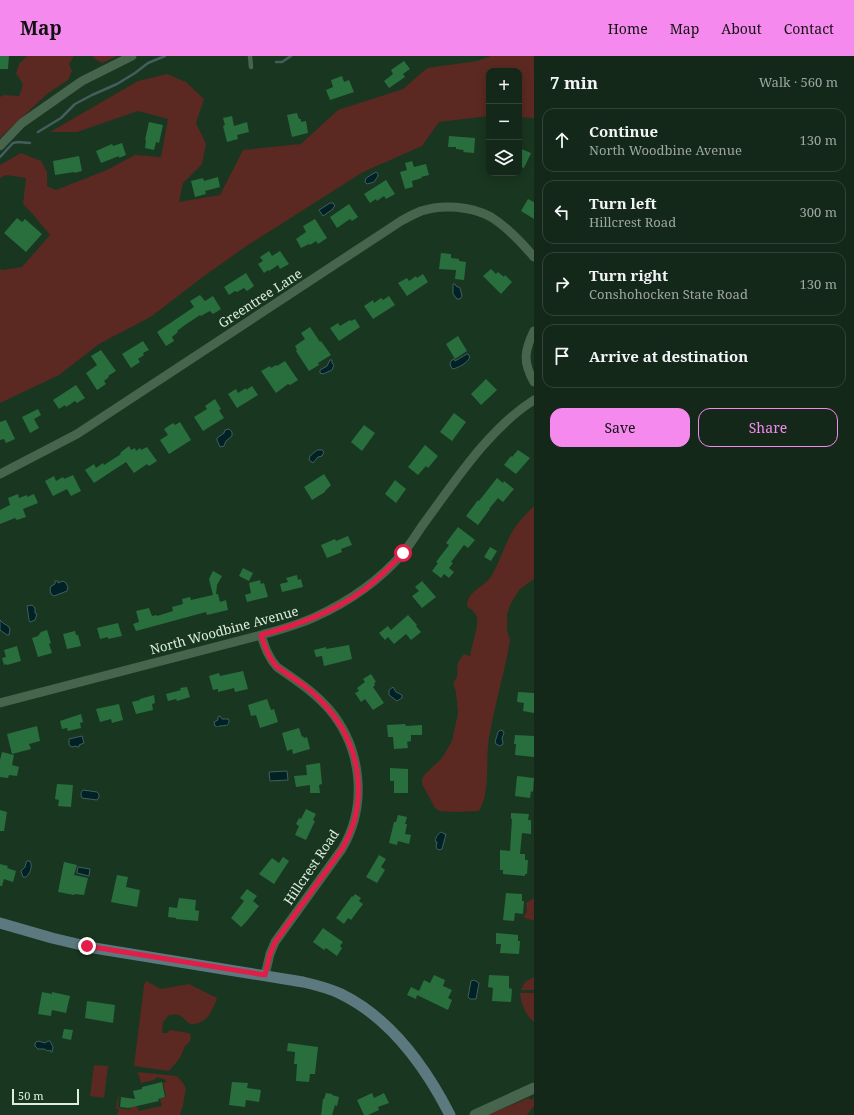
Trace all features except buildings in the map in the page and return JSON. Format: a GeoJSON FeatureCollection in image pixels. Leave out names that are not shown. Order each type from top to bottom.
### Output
{"type":"FeatureCollection","features":[{"type":"Feature","properties":{"kind":"main road"},"geometry":{"type":"LineString","coordinates":[[0,923],[94,948],[303,982],[330,989],[342,994],[365,1009],[390,1030],[412,1053],[430,1080],[450,1115]]}},
{"type":"Feature","properties":{"kind":"street"},"geometry":{"type":"LineString","coordinates":[[0,146],[22,123],[82,81],[132,56]]}},
{"type":"Feature","properties":{"kind":"street","name":"Greentree Lane"},"geometry":{"type":"LineString","coordinates":[[0,474],[77,434],[401,221],[422,211],[434,208],[448,208],[470,209],[482,213],[502,226],[534,257]]}},
{"type":"Feature","properties":{"kind":"street"},"geometry":{"type":"LineString","coordinates":[[534,331],[530,338],[526,354],[528,369],[534,382]]}},
{"type":"Feature","properties":{"kind":"street","name":"North Woodbine Avenue"},"geometry":{"type":"LineString","coordinates":[[0,703],[289,627],[314,618],[339,605],[364,589],[403,553],[467,464],[489,439],[534,400]]}},
{"type":"Feature","properties":{"kind":"street","name":"Hillcrest Road"},"geometry":{"type":"LineString","coordinates":[[261,635],[265,649],[272,662],[315,694],[329,709],[341,726],[351,746],[354,756],[357,768],[358,790],[358,800],[354,822],[347,841],[275,942],[270,954],[265,975]]}},
{"type":"Feature","properties":{"kind":"street"},"geometry":{"type":"LineString","coordinates":[[475,1115],[534,1088]]}},
{"type":"Feature","properties":{"kind":"lane"},"geometry":{"type":"LineString","coordinates":[[250,57],[251,67]]}},
{"type":"Feature","properties":{"kind":"shaded area"},"geometry":{"type":"Polygon","coordinates":[[[27,56],[74,56],[69,64],[72,71],[68,80],[47,94],[0,138],[0,97],[4,95],[19,96],[22,89],[22,84],[21,80],[16,74],[19,64],[27,56]]]}},
{"type":"Feature","properties":{"kind":"shaded area"},"geometry":{"type":"Polygon","coordinates":[[[94,56],[117,56],[102,63],[93,58],[94,56]]]}},
{"type":"Feature","properties":{"kind":"shaded area"},"geometry":{"type":"Polygon","coordinates":[[[491,56],[534,56],[534,118],[522,117],[522,68],[486,68],[486,116],[439,122],[422,146],[363,172],[248,245],[200,279],[152,316],[99,344],[59,375],[0,403],[0,269],[22,267],[50,235],[23,204],[26,178],[6,175],[0,178],[0,165],[21,153],[41,161],[47,172],[47,186],[56,190],[107,170],[135,155],[161,157],[168,119],[138,111],[77,132],[50,132],[138,81],[167,74],[186,82],[204,99],[196,123],[206,144],[202,164],[183,183],[179,202],[220,195],[243,150],[301,144],[338,110],[403,89],[427,68],[477,61],[491,56]]]}},
{"type":"Feature","properties":{"kind":"shaded area"},"geometry":{"type":"Polygon","coordinates":[[[534,506],[534,579],[520,589],[511,603],[507,614],[507,630],[510,640],[489,738],[486,785],[483,803],[479,811],[440,811],[435,808],[422,784],[422,779],[425,774],[442,758],[452,741],[458,713],[456,692],[453,683],[457,676],[457,666],[459,661],[464,654],[470,656],[477,626],[476,616],[467,606],[468,601],[472,593],[490,578],[514,529],[534,506]]]}},
{"type":"Feature","properties":{"kind":"shaded area"},"geometry":{"type":"Polygon","coordinates":[[[534,898],[534,921],[523,917],[527,909],[526,903],[534,898]]]}},
{"type":"Feature","properties":{"kind":"shaded area"},"geometry":{"type":"Polygon","coordinates":[[[534,977],[534,990],[521,990],[525,982],[534,977]]]}},
{"type":"Feature","properties":{"kind":"shaded area"},"geometry":{"type":"Polygon","coordinates":[[[146,981],[161,989],[189,984],[217,998],[211,1012],[205,1020],[201,1022],[190,1024],[181,1016],[169,1015],[163,1022],[162,1033],[167,1033],[170,1030],[189,1033],[191,1036],[190,1041],[185,1046],[180,1058],[169,1071],[134,1066],[144,985],[146,981]]]}},
{"type":"Feature","properties":{"kind":"shaded area"},"geometry":{"type":"Polygon","coordinates":[[[520,993],[534,993],[534,1022],[524,1009],[520,993]]]}},
{"type":"Feature","properties":{"kind":"shaded area"},"geometry":{"type":"Polygon","coordinates":[[[94,1065],[108,1066],[104,1098],[90,1096],[94,1065]]]}},
{"type":"Feature","properties":{"kind":"shaded area"},"geometry":{"type":"Polygon","coordinates":[[[138,1072],[176,1076],[180,1079],[186,1088],[180,1115],[117,1115],[119,1110],[116,1108],[118,1097],[119,1108],[130,1110],[131,1104],[135,1104],[139,1111],[162,1106],[160,1099],[166,1097],[163,1083],[166,1082],[166,1080],[157,1077],[154,1080],[141,1083],[138,1072]]]}},
{"type":"Feature","properties":{"kind":"shaded area"},"geometry":{"type":"Polygon","coordinates":[[[534,1097],[534,1106],[527,1115],[487,1115],[529,1098],[531,1100],[534,1097]]]}},
{"type":"Feature","properties":{"kind":"water"},"geometry":{"type":"Polygon","coordinates":[[[376,172],[378,176],[374,182],[367,184],[365,182],[366,178],[376,172]]]}},
{"type":"Feature","properties":{"kind":"water"},"geometry":{"type":"Polygon","coordinates":[[[330,203],[333,203],[335,206],[323,216],[319,210],[330,203]]]}},
{"type":"Feature","properties":{"kind":"water"},"geometry":{"type":"Polygon","coordinates":[[[453,284],[460,288],[462,296],[460,299],[457,299],[453,294],[453,284]]]}},
{"type":"Feature","properties":{"kind":"water"},"geometry":{"type":"Polygon","coordinates":[[[467,354],[470,357],[465,363],[453,369],[451,367],[450,363],[452,360],[454,359],[455,361],[467,354]]]}},
{"type":"Feature","properties":{"kind":"water"},"geometry":{"type":"Polygon","coordinates":[[[330,360],[332,360],[334,365],[332,370],[323,374],[320,373],[320,370],[327,366],[330,360]]]}},
{"type":"Feature","properties":{"kind":"water"},"geometry":{"type":"Polygon","coordinates":[[[229,429],[232,432],[232,436],[226,441],[224,446],[220,447],[217,438],[224,433],[225,430],[229,429]]]}},
{"type":"Feature","properties":{"kind":"water"},"geometry":{"type":"Polygon","coordinates":[[[317,450],[322,450],[324,452],[322,456],[318,457],[313,463],[309,460],[310,456],[317,450]]]}},
{"type":"Feature","properties":{"kind":"water"},"geometry":{"type":"Polygon","coordinates":[[[55,581],[58,581],[58,583],[63,581],[66,583],[68,587],[67,591],[54,596],[51,594],[51,586],[55,584],[55,581]]]}},
{"type":"Feature","properties":{"kind":"water"},"geometry":{"type":"Polygon","coordinates":[[[32,605],[35,608],[35,613],[37,614],[35,620],[30,622],[27,606],[32,605]]]}},
{"type":"Feature","properties":{"kind":"water"},"geometry":{"type":"Polygon","coordinates":[[[0,620],[10,629],[9,635],[0,630],[0,620]]]}},
{"type":"Feature","properties":{"kind":"water"},"geometry":{"type":"Polygon","coordinates":[[[393,687],[396,692],[402,695],[402,698],[397,701],[389,695],[389,690],[393,687]]]}},
{"type":"Feature","properties":{"kind":"water"},"geometry":{"type":"Polygon","coordinates":[[[220,716],[222,719],[229,720],[227,725],[218,727],[215,726],[214,722],[218,720],[218,717],[220,716]]]}},
{"type":"Feature","properties":{"kind":"water"},"geometry":{"type":"Polygon","coordinates":[[[500,730],[504,733],[502,738],[503,744],[500,746],[495,742],[500,730]]]}},
{"type":"Feature","properties":{"kind":"water"},"geometry":{"type":"Polygon","coordinates":[[[82,736],[84,743],[79,745],[79,747],[72,747],[69,745],[69,739],[82,736]]]}},
{"type":"Feature","properties":{"kind":"water"},"geometry":{"type":"Polygon","coordinates":[[[287,771],[288,780],[270,781],[269,772],[287,771]]]}},
{"type":"Feature","properties":{"kind":"water"},"geometry":{"type":"Polygon","coordinates":[[[83,790],[97,792],[99,797],[97,800],[82,798],[81,793],[83,790]]]}},
{"type":"Feature","properties":{"kind":"water"},"geometry":{"type":"Polygon","coordinates":[[[442,832],[446,834],[442,849],[438,850],[436,847],[437,842],[435,841],[437,835],[442,832]]]}},
{"type":"Feature","properties":{"kind":"water"},"geometry":{"type":"Polygon","coordinates":[[[27,861],[30,861],[31,870],[26,877],[23,877],[21,871],[25,867],[27,861]]]}},
{"type":"Feature","properties":{"kind":"water"},"geometry":{"type":"Polygon","coordinates":[[[78,867],[90,869],[89,876],[77,873],[78,867]]]}},
{"type":"Feature","properties":{"kind":"water"},"geometry":{"type":"Polygon","coordinates":[[[474,980],[479,983],[476,999],[470,999],[468,997],[471,981],[474,980]]]}},
{"type":"Feature","properties":{"kind":"water"},"geometry":{"type":"Polygon","coordinates":[[[38,1041],[45,1043],[50,1041],[53,1047],[52,1052],[50,1050],[38,1049],[35,1046],[35,1043],[38,1041]]]}},
{"type":"Feature","properties":{"kind":"waterway"},"geometry":{"type":"LineString","coordinates":[[38,132],[61,118],[75,104],[117,84],[148,63],[165,56]]}},
{"type":"Feature","properties":{"kind":"waterway"},"geometry":{"type":"LineString","coordinates":[[276,62],[282,62],[291,56]]}},
{"type":"Feature","properties":{"kind":"waterway"},"geometry":{"type":"LineString","coordinates":[[0,157],[13,143],[30,143]]}},
{"type":"Feature","properties":{"kind":"route"},"geometry":{"type":"LineString","coordinates":[[87,946],[265,975],[270,954],[275,942],[347,841],[354,822],[358,800],[358,779],[357,768],[351,746],[336,717],[315,694],[272,662],[265,649],[261,635],[314,618],[339,605],[364,589],[403,553]]}}]}
